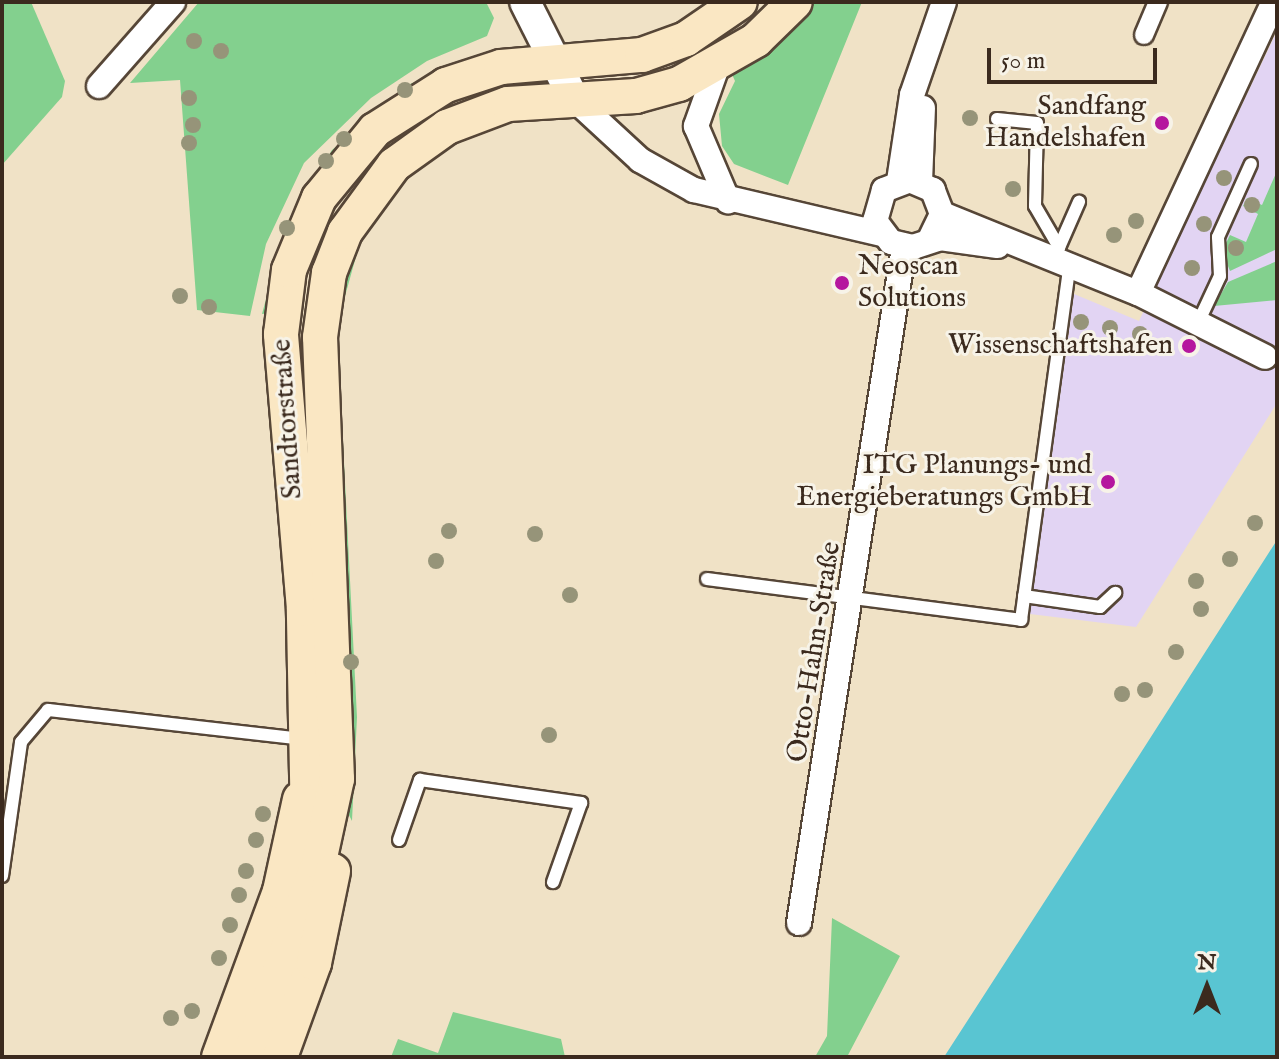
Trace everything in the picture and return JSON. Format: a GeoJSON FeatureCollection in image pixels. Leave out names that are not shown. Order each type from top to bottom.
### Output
{"type":"FeatureCollection","features":[{"type":"Feature","properties":{"kind":"main road","name":"Sandtorstraße"},"geometry":{"type":"LineString","coordinates":[[323,777],[309,740],[281,334],[292,258],[326,186],[385,121],[470,76],[553,61],[663,48],[740,2]]}},
{"type":"Feature","properties":{"kind":"main road","name":"Sandtorstraße"},"geometry":{"type":"LineString","coordinates":[[249,1057],[296,927],[323,777],[320,337],[335,257],[371,190],[429,138],[508,104],[651,93],[717,67],[795,2]]}},
{"type":"Feature","properties":{"kind":"main road"},"geometry":{"type":"LineString","coordinates":[[219,1057],[323,777]]}},
{"type":"Feature","properties":{"kind":"main road"},"geometry":{"type":"LineString","coordinates":[[280,1057],[322,934],[323,777]]}},
{"type":"Feature","properties":{"kind":"street"},"geometry":{"type":"LineString","coordinates":[[99,86],[173,2]]}},
{"type":"Feature","properties":{"kind":"street"},"geometry":{"type":"LineString","coordinates":[[525,2],[574,99],[659,173],[728,201],[881,234],[904,247],[930,239],[1052,258]]}},
{"type":"Feature","properties":{"kind":"street"},"geometry":{"type":"LineString","coordinates":[[910,181],[909,110],[944,2]]}},
{"type":"Feature","properties":{"kind":"street"},"geometry":{"type":"LineString","coordinates":[[1144,35],[1158,2]]}},
{"type":"Feature","properties":{"kind":"street"},"geometry":{"type":"LineString","coordinates":[[1138,293],[1274,2]]}},
{"type":"Feature","properties":{"kind":"street"},"geometry":{"type":"LineString","coordinates":[[717,67],[696,126],[728,201]]}},
{"type":"Feature","properties":{"kind":"street"},"geometry":{"type":"LineString","coordinates":[[806,216],[875,206],[910,181]]}},
{"type":"Feature","properties":{"kind":"street"},"geometry":{"type":"LineString","coordinates":[[910,181],[936,194],[942,214],[930,239]]}},
{"type":"Feature","properties":{"kind":"street"},"geometry":{"type":"LineString","coordinates":[[875,206],[881,234]]}},
{"type":"Feature","properties":{"kind":"street"},"geometry":{"type":"LineString","coordinates":[[942,214],[1138,293],[1265,357]]}},
{"type":"Feature","properties":{"kind":"street","name":"Otto-Hahn-Straße"},"geometry":{"type":"LineString","coordinates":[[799,923],[855,597],[904,247]]}},
{"type":"Feature","properties":{"kind":"lane"},"geometry":{"type":"LineString","coordinates":[[997,119],[1037,123],[1035,206],[1052,258]]}},
{"type":"Feature","properties":{"kind":"lane"},"geometry":{"type":"LineString","coordinates":[[1197,325],[1220,276],[1218,237],[1251,164]]}},
{"type":"Feature","properties":{"kind":"lane"},"geometry":{"type":"LineString","coordinates":[[707,579],[1021,620],[1052,258],[1079,202]]}},
{"type":"Feature","properties":{"kind":"lane"},"geometry":{"type":"LineString","coordinates":[[1024,596],[1100,607],[1115,593]]}},
{"type":"Feature","properties":{"kind":"lane"},"geometry":{"type":"LineString","coordinates":[[2,876],[21,742],[48,710],[309,740]]}},
{"type":"Feature","properties":{"kind":"lane"},"geometry":{"type":"LineString","coordinates":[[399,840],[420,780],[581,803],[553,882]]}},
{"type":"Feature","properties":{"kind":"shaded area","name":"Wissenschaftshafen"},"geometry":{"type":"Polygon","coordinates":[[[1277,31],[1277,403],[1136,627],[1030,614],[1074,294],[1139,321],[1277,31]]]}},
{"type":"Feature","properties":{"kind":"green space"},"geometry":{"type":"Polygon","coordinates":[[[2,2],[31,2],[65,81],[62,97],[2,165],[2,2]]]}},
{"type":"Feature","properties":{"kind":"green space"},"geometry":{"type":"Polygon","coordinates":[[[199,2],[486,2],[494,18],[487,36],[427,61],[371,98],[304,163],[266,244],[250,316],[197,310],[180,80],[130,83],[199,2]]]}},
{"type":"Feature","properties":{"kind":"green space"},"geometry":{"type":"Polygon","coordinates":[[[810,2],[862,2],[788,185],[734,164],[722,146],[719,114],[735,81],[731,72],[810,2]]]}},
{"type":"Feature","properties":{"kind":"green space"},"geometry":{"type":"Polygon","coordinates":[[[492,52],[391,102],[270,313],[262,314],[286,225],[332,150],[410,84],[492,52]]]}},
{"type":"Feature","properties":{"kind":"green space"},"geometry":{"type":"Polygon","coordinates":[[[1277,171],[1277,249],[1230,271],[1222,251],[1230,235],[1246,242],[1258,214],[1243,206],[1247,198],[1262,205],[1277,171]]]}},
{"type":"Feature","properties":{"kind":"green space"},"geometry":{"type":"Polygon","coordinates":[[[362,235],[337,325],[357,717],[352,821],[346,809],[333,361],[341,277],[362,235]]]}},
{"type":"Feature","properties":{"kind":"green space"},"geometry":{"type":"Polygon","coordinates":[[[1277,261],[1277,300],[1214,306],[1228,282],[1277,261]]]}},
{"type":"Feature","properties":{"kind":"green space"},"geometry":{"type":"Polygon","coordinates":[[[832,918],[900,956],[847,1057],[815,1057],[827,1036],[832,918]]]}},
{"type":"Feature","properties":{"kind":"green space"},"geometry":{"type":"Polygon","coordinates":[[[453,1012],[561,1039],[565,1057],[391,1057],[398,1039],[438,1053],[453,1012]]]}},
{"type":"Feature","properties":{"kind":"water"},"geometry":{"type":"Polygon","coordinates":[[[1277,540],[1277,1057],[944,1057],[1140,754],[1277,540]]]}},
{"type":"Feature","properties":{"kind":"place","name":"Sandfang Handelshafen"},"geometry":{"type":"Point","coordinates":[1162,123]}},
{"type":"Feature","properties":{"kind":"place","name":"Neoscan Solutions"},"geometry":{"type":"Point","coordinates":[842,283]}},
{"type":"Feature","properties":{"kind":"place","name":"Wissenschaftshafen"},"geometry":{"type":"Point","coordinates":[1189,346]}},
{"type":"Feature","properties":{"kind":"place","name":"ITG Planungs- und Energieberatungs GmbH"},"geometry":{"type":"Point","coordinates":[1108,482]}}]}
